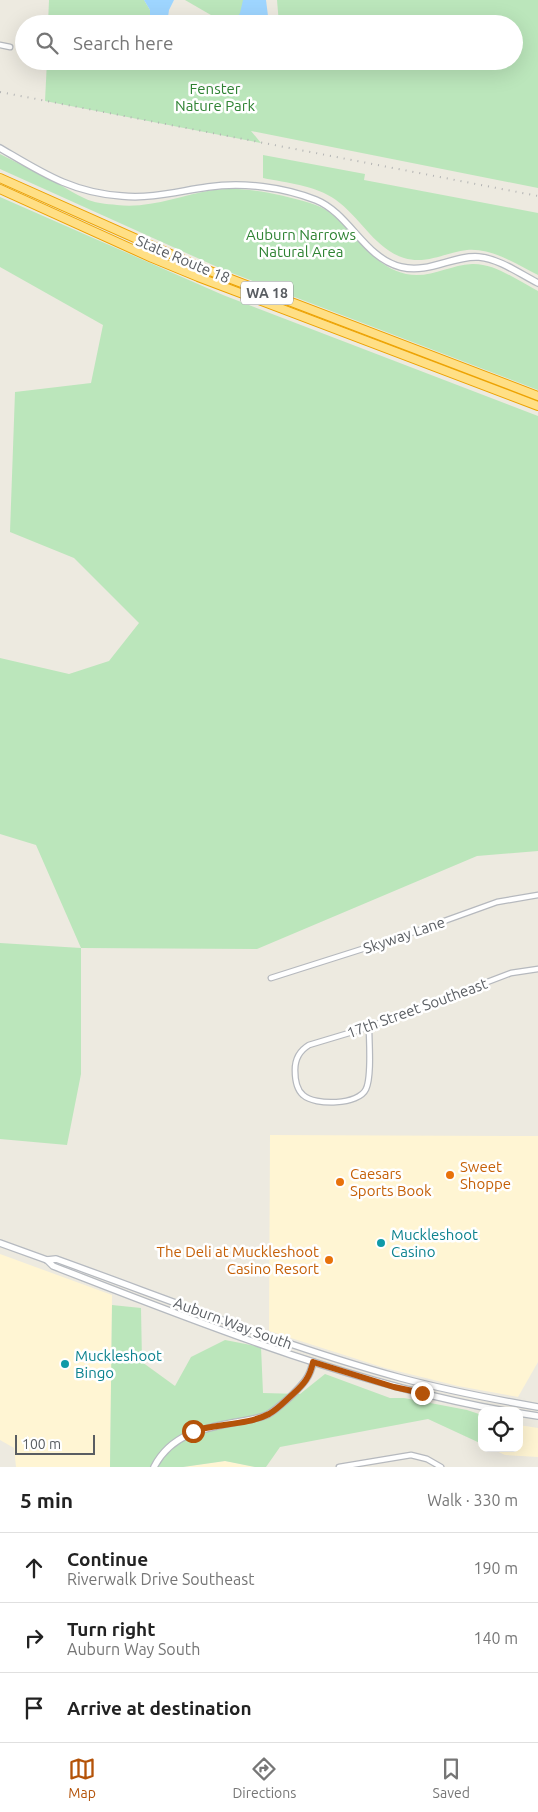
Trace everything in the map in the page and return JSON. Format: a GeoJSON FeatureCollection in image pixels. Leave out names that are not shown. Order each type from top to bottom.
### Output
{"type":"FeatureCollection","features":[{"type":"Feature","properties":{"kind":"highway","name":"State Route 18"},"geometry":{"type":"LineString","coordinates":[[0,178],[202,268],[538,396]]}},
{"type":"Feature","properties":{"kind":"highway","name":"State Route 18"},"geometry":{"type":"LineString","coordinates":[[0,188],[198,277],[538,406]]}},
{"type":"Feature","properties":{"kind":"main road"},"geometry":{"type":"LineString","coordinates":[[0,148],[55,180],[72,187],[110,195],[157,196],[226,185],[249,185],[276,189],[316,200],[328,207],[372,250],[385,260],[400,267],[415,270],[478,257],[491,260],[538,283]]}},
{"type":"Feature","properties":{"kind":"main road","name":"Auburn Way South"},"geometry":{"type":"LineString","coordinates":[[0,1243],[47,1260],[58,1260],[282,1341],[353,1364],[469,1394],[538,1407]]}},
{"type":"Feature","properties":{"kind":"main road","name":"Auburn Way South"},"geometry":{"type":"LineString","coordinates":[[47,1260],[53,1266],[313,1362],[384,1384],[487,1407]]}},
{"type":"Feature","properties":{"kind":"main road"},"geometry":{"type":"LineString","coordinates":[[154,1467],[160,1456],[172,1444],[193,1431],[268,1414],[308,1379],[313,1362]]}},
{"type":"Feature","properties":{"kind":"main road"},"geometry":{"type":"LineString","coordinates":[[422,1393],[431,1392],[462,1399],[466,1398],[469,1394]]}},
{"type":"Feature","properties":{"kind":"main road"},"geometry":{"type":"LineString","coordinates":[[523,1414],[537,1416]]}},
{"type":"Feature","properties":{"kind":"street"},"geometry":{"type":"LineString","coordinates":[[0,45],[10,47]]}},
{"type":"Feature","properties":{"kind":"street","name":"Skyway Lane"},"geometry":{"type":"LineString","coordinates":[[270,978],[397,938],[497,902],[538,895]]}},
{"type":"Feature","properties":{"kind":"street","name":"17th Street Southeast"},"geometry":{"type":"LineString","coordinates":[[369,1027],[368,1086],[360,1096],[352,1100],[319,1101],[304,1096],[298,1090],[296,1060],[299,1053],[309,1045],[369,1027],[511,973],[538,970]]}},
{"type":"Feature","properties":{"kind":"street"},"geometry":{"type":"LineString","coordinates":[[338,1467],[411,1455],[427,1459],[441,1467]]}},
{"type":"Feature","properties":{"kind":"shaded area"},"geometry":{"type":"Polygon","coordinates":[[[270,1135],[538,1136],[538,1362],[518,1397],[458,1386],[385,1368],[269,1331],[270,1135]]]}},
{"type":"Feature","properties":{"kind":"shaded area"},"geometry":{"type":"Polygon","coordinates":[[[0,1254],[112,1295],[110,1467],[16,1467],[14,1448],[0,1440],[0,1254]]]}},
{"type":"Feature","properties":{"kind":"shaded area"},"geometry":{"type":"Polygon","coordinates":[[[523,1426],[538,1428],[538,1457],[505,1455],[499,1452],[523,1452],[523,1426]]]}},
{"type":"Feature","properties":{"kind":"shaded area"},"geometry":{"type":"Polygon","coordinates":[[[225,1461],[255,1467],[183,1467],[225,1461]]]}},
{"type":"Feature","properties":{"kind":"green space"},"geometry":{"type":"Polygon","coordinates":[[[49,0],[144,0],[150,10],[150,15],[48,15],[49,0]]]}},
{"type":"Feature","properties":{"kind":"green space"},"geometry":{"type":"Polygon","coordinates":[[[185,0],[252,0],[249,15],[211,15],[185,0]]]}},
{"type":"Feature","properties":{"kind":"green space","name":"Fenster Nature Park"},"geometry":{"type":"Polygon","coordinates":[[[277,0],[538,0],[538,188],[251,131],[261,143],[45,101],[47,70],[523,70],[523,15],[278,15],[277,0]]]}},
{"type":"Feature","properties":{"kind":"green space"},"geometry":{"type":"Polygon","coordinates":[[[0,154],[88,200],[96,202],[129,206],[141,205],[213,190],[237,189],[275,194],[310,203],[336,217],[378,260],[391,269],[406,274],[423,275],[472,264],[481,264],[498,269],[538,291],[538,390],[224,270],[0,169],[0,154]]]}},
{"type":"Feature","properties":{"kind":"green space","name":"Auburn Narrows Natural Area"},"geometry":{"type":"Polygon","coordinates":[[[263,155],[365,174],[364,180],[538,213],[538,275],[495,254],[477,250],[459,251],[421,260],[412,260],[394,254],[376,240],[345,207],[328,195],[301,185],[263,178],[263,155]]]}},
{"type":"Feature","properties":{"kind":"green space"},"geometry":{"type":"Polygon","coordinates":[[[0,197],[223,295],[538,416],[538,851],[477,856],[257,949],[81,948],[36,845],[0,834],[0,658],[69,674],[109,661],[139,623],[74,558],[10,532],[15,392],[91,383],[103,325],[0,267],[0,197]]]}},
{"type":"Feature","properties":{"kind":"green space"},"geometry":{"type":"Polygon","coordinates":[[[0,943],[81,948],[81,1074],[67,1145],[0,1139],[0,943]]]}},
{"type":"Feature","properties":{"kind":"green space"},"geometry":{"type":"Polygon","coordinates":[[[112,1305],[141,1308],[142,1362],[175,1386],[191,1357],[225,1340],[261,1347],[263,1393],[300,1394],[325,1374],[390,1398],[404,1398],[478,1414],[478,1442],[428,1419],[280,1447],[266,1467],[255,1467],[225,1461],[183,1467],[110,1467],[112,1305]]]}},
{"type":"Feature","properties":{"kind":"water"},"geometry":{"type":"Polygon","coordinates":[[[144,0],[174,0],[168,15],[150,15],[150,10],[144,0]]]}},
{"type":"Feature","properties":{"kind":"water"},"geometry":{"type":"Polygon","coordinates":[[[243,0],[266,0],[268,15],[239,15],[243,0]]]}},
{"type":"Feature","properties":{"kind":"railway"},"geometry":{"type":"LineString","coordinates":[[0,92],[538,196]]}},
{"type":"Feature","properties":{"kind":"place","name":"Sweet Shoppe"},"geometry":{"type":"Point","coordinates":[450,1175]}},
{"type":"Feature","properties":{"kind":"place","name":"Caesars Sports Book"},"geometry":{"type":"Point","coordinates":[340,1182]}},
{"type":"Feature","properties":{"kind":"place","name":"Muckleshoot Casino"},"geometry":{"type":"Point","coordinates":[381,1243]}},
{"type":"Feature","properties":{"kind":"place","name":"The Deli at Muckleshoot Casino Resort"},"geometry":{"type":"Point","coordinates":[329,1260]}},
{"type":"Feature","properties":{"kind":"place","name":"Muckleshoot Bingo"},"geometry":{"type":"Point","coordinates":[65,1364]}},
{"type":"Feature","properties":{"kind":"route"},"geometry":{"type":"LineString","coordinates":[[193,1431],[268,1414],[276,1409],[308,1379],[313,1362],[394,1387],[422,1393]]}}]}
